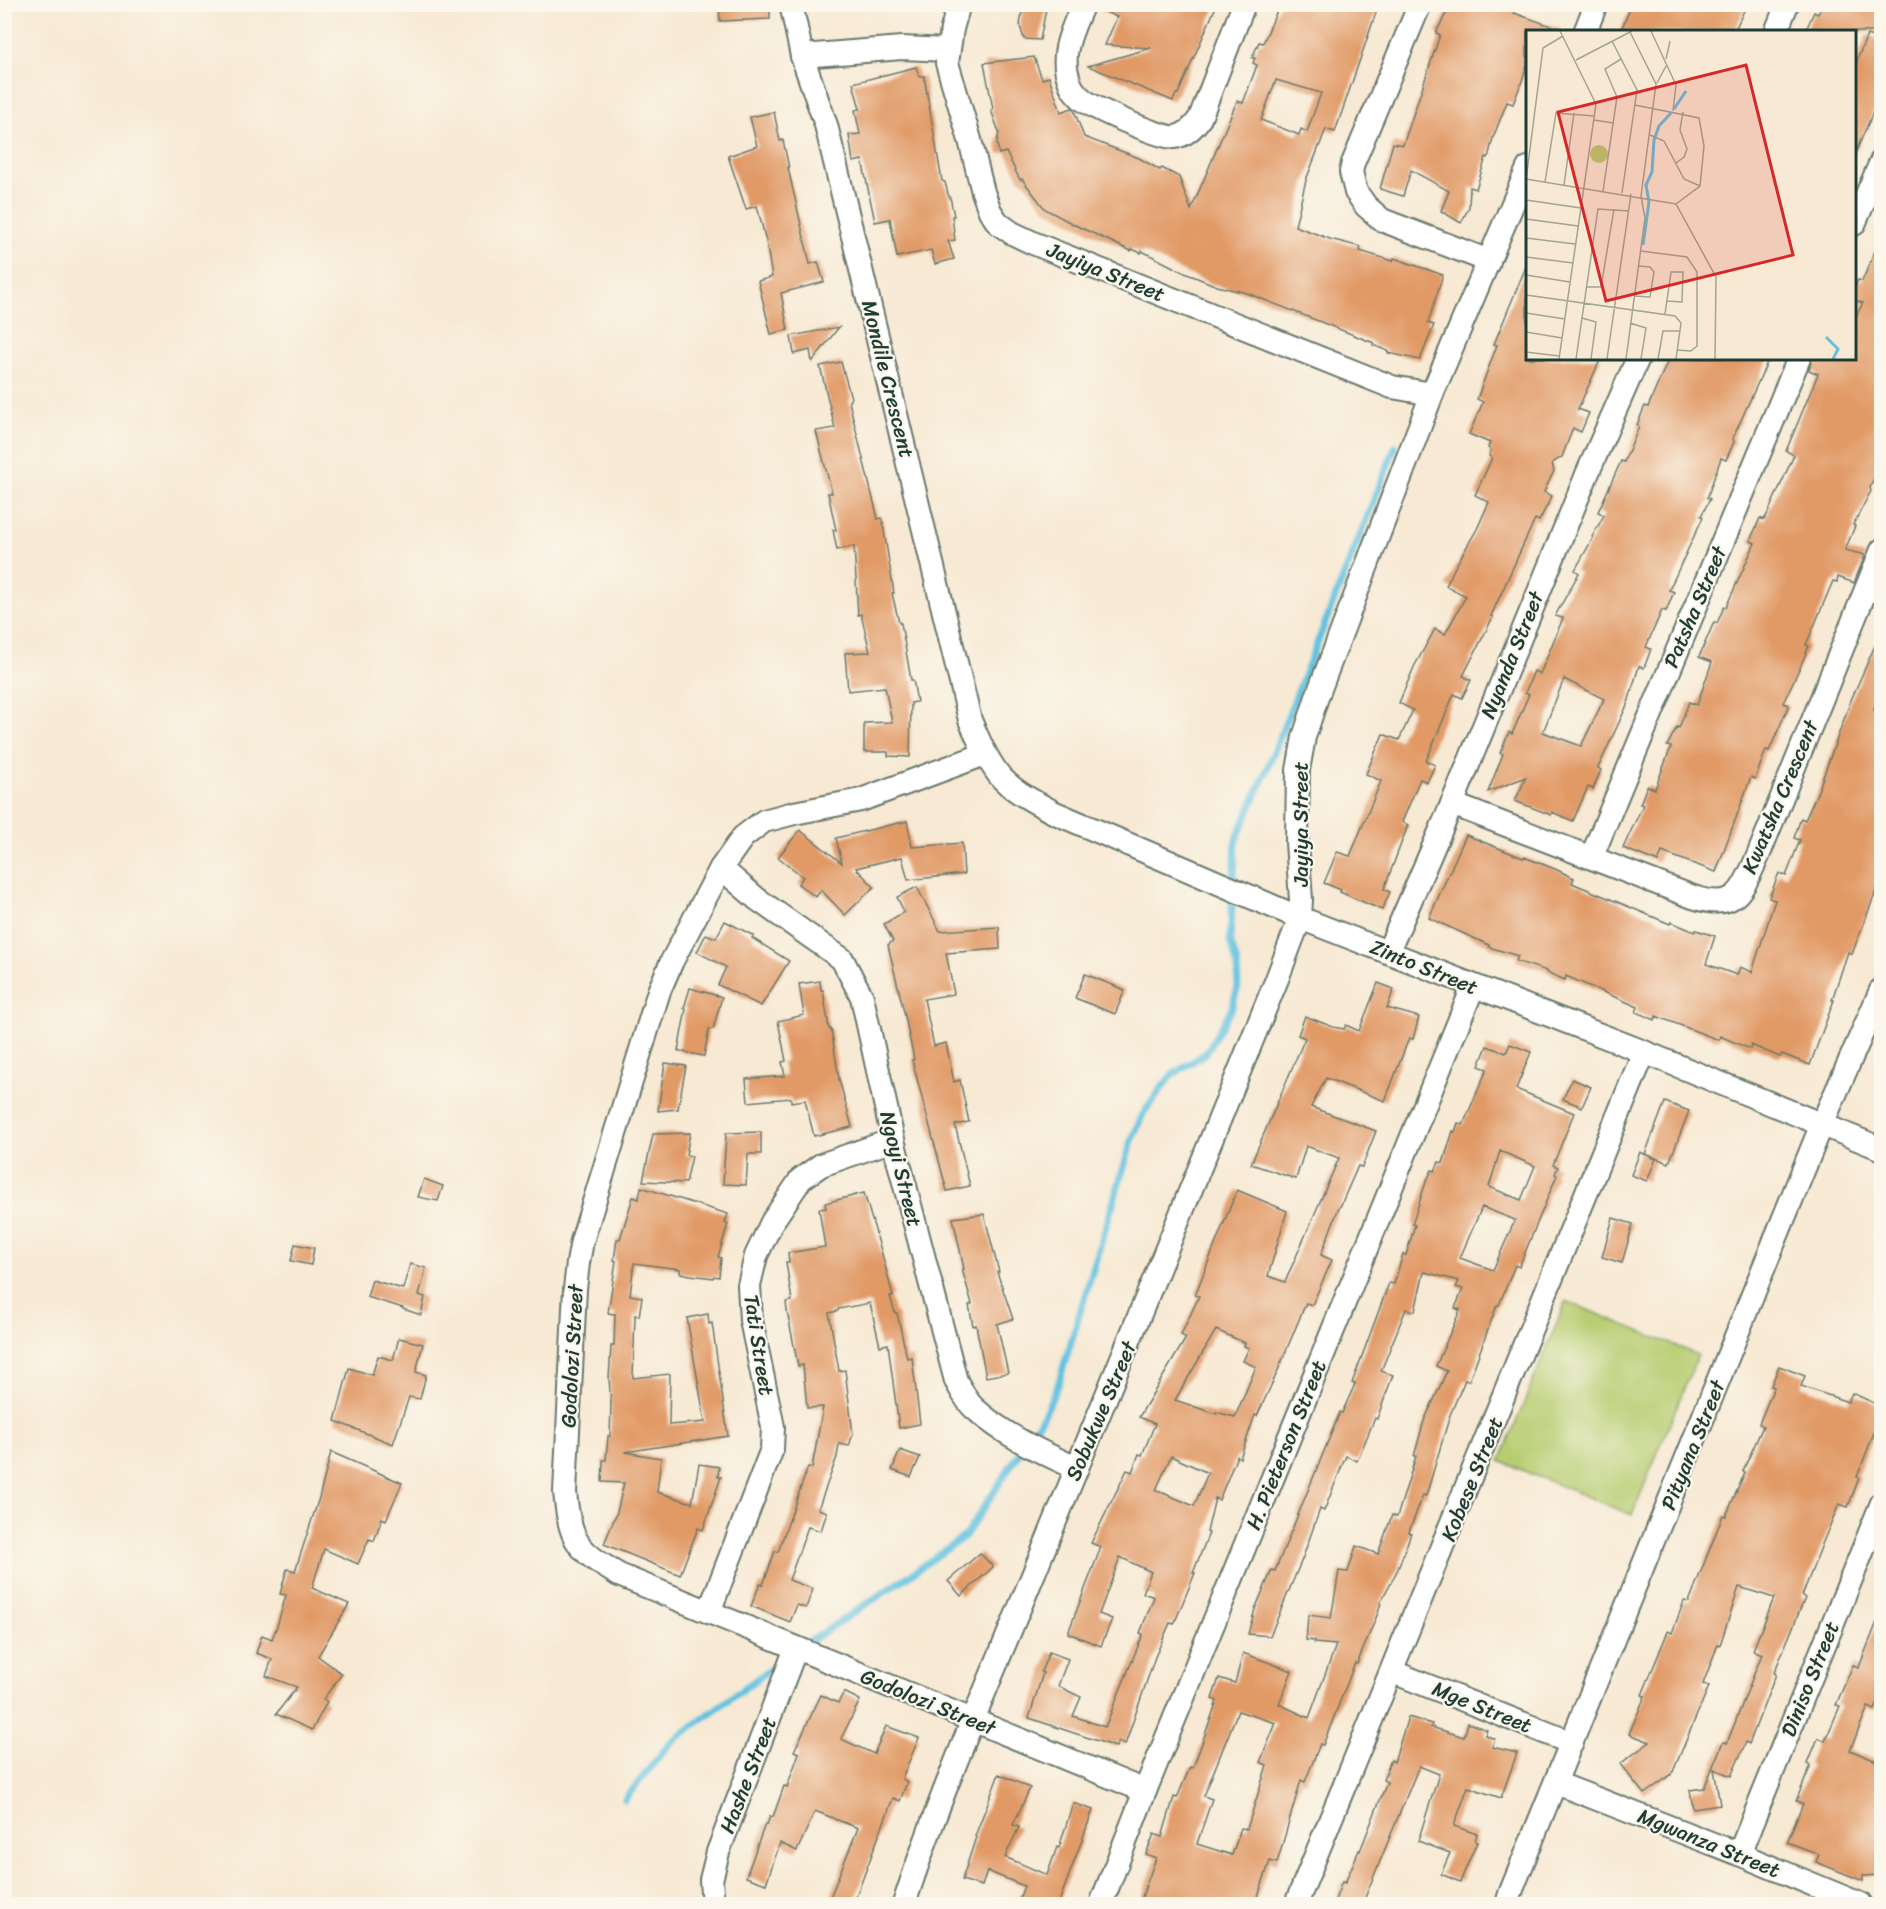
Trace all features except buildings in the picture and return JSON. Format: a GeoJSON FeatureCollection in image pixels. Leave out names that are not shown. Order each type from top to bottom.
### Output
{"type":"FeatureCollection","features":[{"type":"Feature","properties":{"kind":"street","name":"Mondile Crescent"},"geometry":{"type":"LineString","coordinates":[[790,4],[802,56],[826,125],[970,720],[985,754]]}},
{"type":"Feature","properties":{"kind":"street","name":"Jayiya Street"},"geometry":{"type":"LineString","coordinates":[[959,4],[951,29],[947,63],[990,211],[998,223],[1012,233],[1392,387],[1432,394]]}},
{"type":"Feature","properties":{"kind":"street"},"geometry":{"type":"LineString","coordinates":[[1083,4],[1069,38],[1065,56],[1069,80],[1074,90],[1088,103],[1160,136],[1175,137],[1188,132],[1200,118],[1244,4]]}},
{"type":"Feature","properties":{"kind":"street"},"geometry":{"type":"LineString","coordinates":[[1419,4],[1353,162],[1352,181],[1361,200],[1382,220],[1489,261]]}},
{"type":"Feature","properties":{"kind":"street"},"geometry":{"type":"LineString","coordinates":[[1586,30],[1596,4]]}},
{"type":"Feature","properties":{"kind":"street"},"geometry":{"type":"LineString","coordinates":[[1777,30],[1787,4]]}},
{"type":"Feature","properties":{"kind":"street"},"geometry":{"type":"LineString","coordinates":[[802,56],[902,48],[948,50]]}},
{"type":"Feature","properties":{"kind":"street"},"geometry":{"type":"LineString","coordinates":[[1856,219],[1881,160]]}},
{"type":"Feature","properties":{"kind":"street","name":"Jayiya Street"},"geometry":{"type":"LineString","coordinates":[[1300,918],[1296,802],[1298,770],[1304,737],[1318,694],[1432,394],[1526,170]]}},
{"type":"Feature","properties":{"kind":"street","name":"Nyanda Street"},"geometry":{"type":"LineString","coordinates":[[1388,952],[1452,804],[1528,614],[1637,360]]}},
{"type":"Feature","properties":{"kind":"street","name":"Patsha Street"},"geometry":{"type":"LineString","coordinates":[[1592,856],[1797,360]]}},
{"type":"Feature","properties":{"kind":"street","name":"Kwatsha Crescent"},"geometry":{"type":"LineString","coordinates":[[1452,804],[1710,902],[1721,902],[1732,898],[1741,890],[1758,856],[1881,550]]}},
{"type":"Feature","properties":{"kind":"street","name":"Godolozi Street"},"geometry":{"type":"LineString","coordinates":[[985,754],[861,800],[764,821],[743,837],[721,868],[672,961],[659,991],[582,1241],[575,1289],[565,1492],[568,1519],[575,1540],[592,1558],[619,1575],[1145,1791]]}},
{"type":"Feature","properties":{"kind":"street","name":"Zinto Street"},"geometry":{"type":"LineString","coordinates":[[985,754],[1000,777],[1027,797],[1053,812],[1300,918],[1644,1052],[1881,1149]]}},
{"type":"Feature","properties":{"kind":"street","name":"Ngoyi Street"},"geometry":{"type":"LineString","coordinates":[[721,868],[757,899],[842,959],[862,997],[893,1140],[956,1380],[972,1407],[997,1427],[1033,1448],[1076,1468]]}},
{"type":"Feature","properties":{"kind":"street","name":"Sobukwe Street"},"geometry":{"type":"LineString","coordinates":[[904,1905],[914,1872],[973,1721],[1260,1022],[1300,918]]}},
{"type":"Feature","properties":{"kind":"street","name":"H. Pieterson Street"},"geometry":{"type":"LineString","coordinates":[[1101,1905],[1145,1791],[1473,987]]}},
{"type":"Feature","properties":{"kind":"street","name":"Pityana Street"},"geometry":{"type":"LineString","coordinates":[[1508,1905],[1822,1125],[1881,987]]}},
{"type":"Feature","properties":{"kind":"street","name":"Kobese Street"},"geometry":{"type":"LineString","coordinates":[[1296,1905],[1644,1052]]}},
{"type":"Feature","properties":{"kind":"street","name":"Tati Street"},"geometry":{"type":"LineString","coordinates":[[709,1612],[772,1449],[773,1427],[751,1320],[749,1285],[756,1256],[772,1222],[801,1179],[821,1165],[893,1140]]}},
{"type":"Feature","properties":{"kind":"street","name":"Diniso Street"},"geometry":{"type":"LineString","coordinates":[[1739,1854],[1881,1503]]}},
{"type":"Feature","properties":{"kind":"street","name":"Hashe Street"},"geometry":{"type":"LineString","coordinates":[[713,1905],[711,1880],[718,1852],[796,1648]]}},
{"type":"Feature","properties":{"kind":"street","name":"Mge Street"},"geometry":{"type":"LineString","coordinates":[[1393,1672],[1572,1743]]}},
{"type":"Feature","properties":{"kind":"street","name":"Mgwanza Street"},"geometry":{"type":"LineString","coordinates":[[1556,1783],[1739,1854],[1860,1905]]}},
{"type":"Feature","properties":{"kind":"green space"},"geometry":{"type":"Polygon","coordinates":[[[1566,1301],[1698,1355],[1632,1515],[1500,1461],[1566,1301]]]}},
{"type":"Feature","properties":{"kind":"waterway"},"geometry":{"type":"LineString","coordinates":[[803,1646],[965,1536],[1044,1415],[1058,1385],[1133,1137],[1143,1114],[1172,1075],[1206,1053],[1231,1010],[1238,987],[1237,963],[1230,940],[1236,840],[1266,772],[1395,447]]}},
{"type":"Feature","properties":{"kind":"waterway"},"geometry":{"type":"LineString","coordinates":[[625,1799],[671,1742],[784,1659]]}}]}
